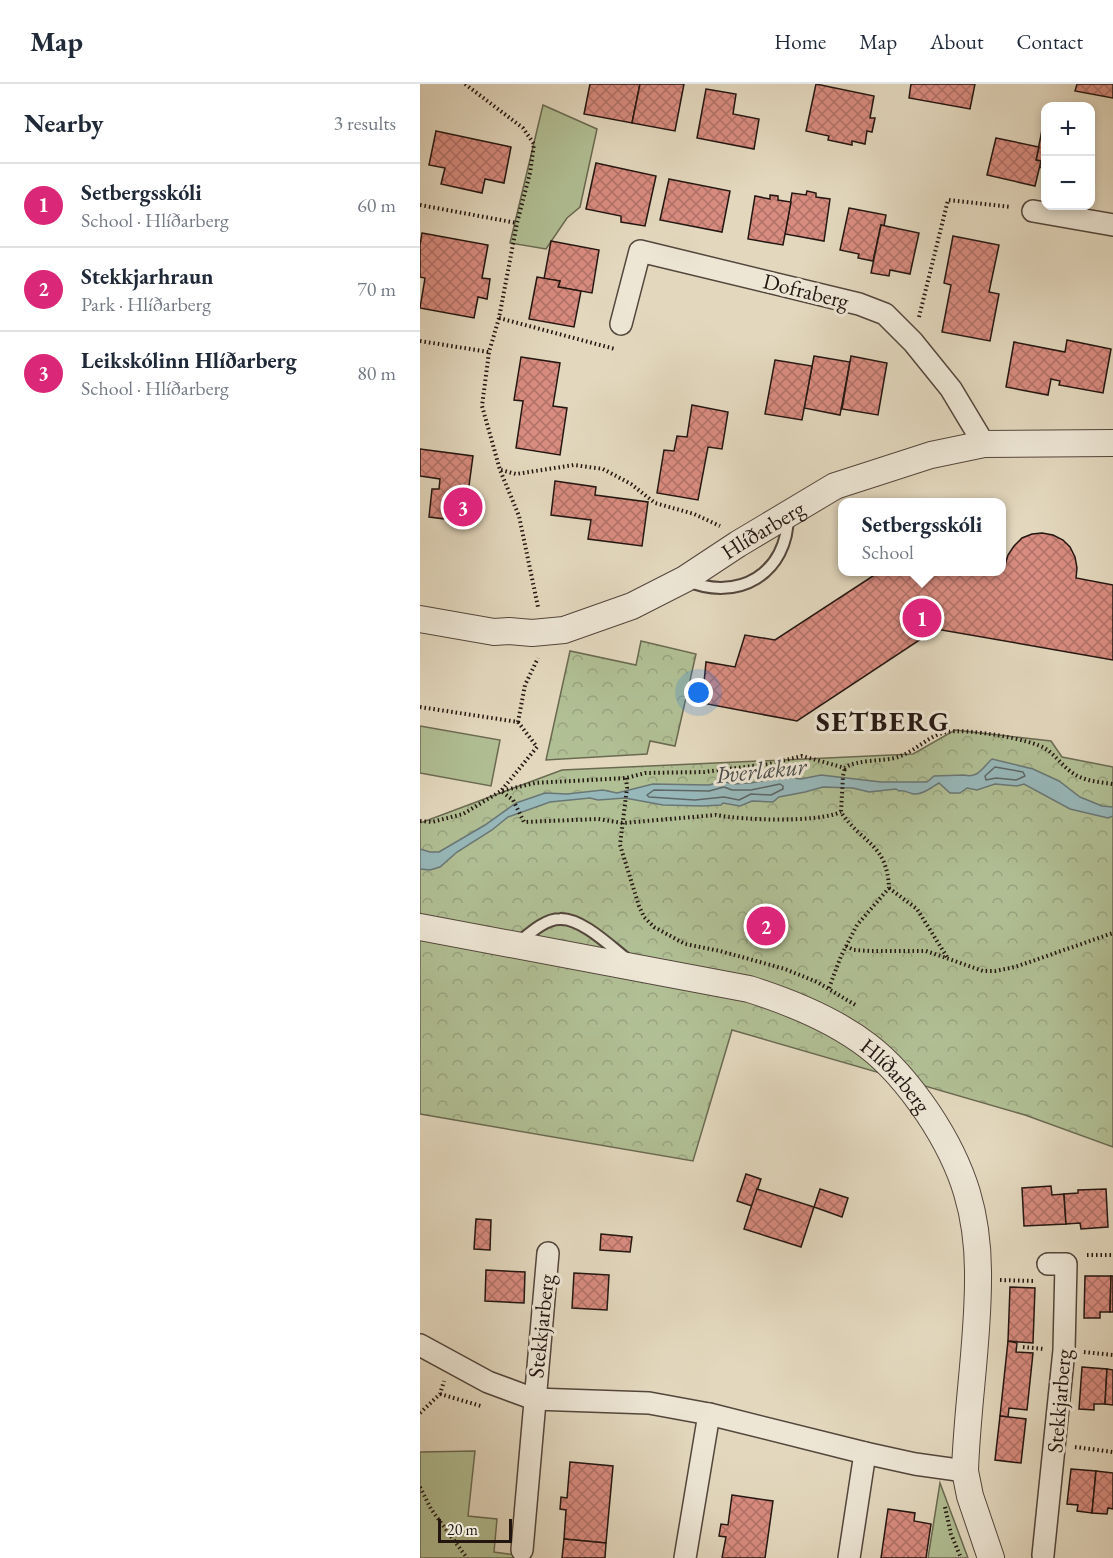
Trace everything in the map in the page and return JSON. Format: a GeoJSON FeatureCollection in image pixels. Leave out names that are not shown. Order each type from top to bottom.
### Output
{"type":"FeatureCollection","features":[{"type":"Feature","properties":{"kind":"street"},"geometry":{"type":"LineString","coordinates":[[1033,211],[1113,225]]}},
{"type":"Feature","properties":{"kind":"street","name":"Dofraberg"},"geometry":{"type":"LineString","coordinates":[[621,324],[640,251],[859,304],[885,314],[913,342],[951,389],[984,444]]}},
{"type":"Feature","properties":{"kind":"street","name":"Hlíðarberg"},"geometry":{"type":"LineString","coordinates":[[420,619],[494,632],[532,633],[564,630],[632,606],[685,579],[738,544],[835,486],[931,455],[984,444],[1113,443]]}},
{"type":"Feature","properties":{"kind":"street","name":"Hlíðarberg"},"geometry":{"type":"LineString","coordinates":[[420,927],[749,989],[778,998],[840,1028],[867,1045],[902,1077],[945,1138],[966,1184],[976,1233],[977,1313],[965,1471],[970,1496],[991,1558]]}},
{"type":"Feature","properties":{"kind":"street","name":"Stekkjarberg"},"geometry":{"type":"LineString","coordinates":[[522,1550],[548,1253]]}},
{"type":"Feature","properties":{"kind":"street","name":"Stekkjarberg"},"geometry":{"type":"LineString","coordinates":[[1042,1557],[1065,1350],[1066,1264],[1048,1264]]}},
{"type":"Feature","properties":{"kind":"street","name":"Stekkjarberg"},"geometry":{"type":"LineString","coordinates":[[420,1345],[488,1382],[534,1400],[650,1403],[709,1414],[865,1453],[965,1471]]}},
{"type":"Feature","properties":{"kind":"street"},"geometry":{"type":"LineString","coordinates":[[685,1558],[709,1414]]}},
{"type":"Feature","properties":{"kind":"street"},"geometry":{"type":"LineString","coordinates":[[849,1558],[865,1453]]}},
{"type":"Feature","properties":{"kind":"lane"},"geometry":{"type":"LineString","coordinates":[[685,579],[700,586],[716,589],[732,588],[748,583],[772,565],[782,547],[788,528],[788,514]]}},
{"type":"Feature","properties":{"kind":"lane"},"geometry":{"type":"LineString","coordinates":[[515,945],[538,927],[559,919],[576,921],[638,968]]}},
{"type":"Feature","properties":{"kind":"path"},"geometry":{"type":"LineString","coordinates":[[465,84],[523,128],[534,144],[500,318],[489,352],[482,406],[500,470],[519,516],[539,611],[564,630],[562,646],[543,651],[534,663],[525,685],[518,722]]}},
{"type":"Feature","properties":{"kind":"path"},"geometry":{"type":"LineString","coordinates":[[913,342],[948,200],[1033,211]]}},
{"type":"Feature","properties":{"kind":"path"},"geometry":{"type":"LineString","coordinates":[[420,204],[517,224]]}},
{"type":"Feature","properties":{"kind":"path"},"geometry":{"type":"LineString","coordinates":[[500,318],[615,349]]}},
{"type":"Feature","properties":{"kind":"path"},"geometry":{"type":"LineString","coordinates":[[420,341],[489,352]]}},
{"type":"Feature","properties":{"kind":"path"},"geometry":{"type":"LineString","coordinates":[[500,470],[516,474],[574,465],[603,469],[631,484],[655,503],[694,514],[717,524],[738,544]]}},
{"type":"Feature","properties":{"kind":"path"},"geometry":{"type":"LineString","coordinates":[[420,706],[518,722],[537,747],[501,791]]}},
{"type":"Feature","properties":{"kind":"path"},"geometry":{"type":"LineString","coordinates":[[420,821],[432,822],[463,814],[501,791],[559,780],[587,781],[626,778],[645,773],[677,773],[744,767],[802,756],[845,768],[856,763],[899,757],[936,735],[955,730],[1038,745],[1081,778],[1113,784]]}},
{"type":"Feature","properties":{"kind":"path"},"geometry":{"type":"LineString","coordinates":[[829,988],[857,925],[889,888],[888,871],[884,860],[841,812],[840,801],[845,768]]}},
{"type":"Feature","properties":{"kind":"path"},"geometry":{"type":"LineString","coordinates":[[626,778],[627,788],[620,844],[639,906],[644,917],[654,927],[685,944],[785,969],[829,988],[863,1011]]}},
{"type":"Feature","properties":{"kind":"path"},"geometry":{"type":"LineString","coordinates":[[501,791],[513,800],[524,822],[592,819],[623,823],[716,815],[731,818],[811,818],[829,817],[841,812]]}},
{"type":"Feature","properties":{"kind":"path"},"geometry":{"type":"LineString","coordinates":[[889,888],[917,909],[948,957]]}},
{"type":"Feature","properties":{"kind":"path"},"geometry":{"type":"LineString","coordinates":[[846,946],[854,950],[926,951],[983,970],[1005,970],[1113,933]]}},
{"type":"Feature","properties":{"kind":"path"},"geometry":{"type":"LineString","coordinates":[[999,1290],[1000,1274]]}},
{"type":"Feature","properties":{"kind":"path"},"geometry":{"type":"LineString","coordinates":[[420,1413],[440,1394],[451,1362]]}},
{"type":"Feature","properties":{"kind":"path"},"geometry":{"type":"LineString","coordinates":[[1055,1444],[1113,1452]]}},
{"type":"Feature","properties":{"kind":"path"},"geometry":{"type":"LineString","coordinates":[[420,1487],[431,1509],[466,1558]]}},
{"type":"Feature","properties":{"kind":"green space"},"geometry":{"type":"Polygon","coordinates":[[[543,105],[597,129],[580,207],[567,218],[546,249],[510,243],[543,105]]]}},
{"type":"Feature","properties":{"kind":"green space"},"geometry":{"type":"Polygon","coordinates":[[[641,641],[696,654],[675,746],[650,741],[647,754],[546,760],[570,651],[636,665],[641,641]]]}},
{"type":"Feature","properties":{"kind":"green space"},"geometry":{"type":"Polygon","coordinates":[[[420,726],[500,740],[491,786],[420,773],[420,726]]]}},
{"type":"Feature","properties":{"kind":"green space"},"geometry":{"type":"Polygon","coordinates":[[[955,730],[1051,741],[1062,757],[1113,767],[1113,1147],[1025,1115],[732,1030],[693,1161],[420,1114],[420,823],[562,770],[913,754],[955,730]]]}},
{"type":"Feature","properties":{"kind":"green space"},"geometry":{"type":"Polygon","coordinates":[[[475,1451],[468,1516],[497,1519],[494,1552],[522,1556],[522,1558],[420,1558],[420,1452],[475,1451]]]}},
{"type":"Feature","properties":{"kind":"green space"},"geometry":{"type":"Polygon","coordinates":[[[940,1483],[968,1558],[928,1558],[940,1483]]]}},
{"type":"Feature","properties":{"kind":"water"},"geometry":{"type":"Polygon","coordinates":[[[992,759],[1033,769],[1059,781],[1080,797],[1102,806],[1113,807],[1113,816],[1108,818],[1070,809],[1024,784],[1017,786],[995,784],[977,790],[967,788],[960,793],[950,793],[939,783],[917,794],[896,789],[869,792],[853,788],[823,787],[779,797],[773,802],[752,801],[740,806],[723,803],[703,806],[663,805],[625,798],[598,800],[590,798],[550,802],[508,817],[457,852],[440,867],[430,870],[420,869],[420,849],[439,852],[485,825],[516,803],[545,793],[567,794],[603,790],[617,793],[653,784],[709,785],[723,781],[732,784],[786,777],[801,779],[821,775],[881,782],[927,782],[934,776],[973,775],[980,772],[992,759]]]}},
{"type":"Feature","properties":{"kind":"building"},"geometry":{"type":"Polygon","coordinates":[[[590,84],[640,84],[632,123],[584,114],[590,84]]]}},
{"type":"Feature","properties":{"kind":"building"},"geometry":{"type":"Polygon","coordinates":[[[640,84],[684,84],[675,131],[632,123],[640,84]]]}},
{"type":"Feature","properties":{"kind":"building"},"geometry":{"type":"Polygon","coordinates":[[[816,84],[874,96],[870,118],[875,118],[872,132],[867,131],[865,144],[852,141],[852,145],[828,140],[829,136],[806,131],[816,84]]]}},
{"type":"Feature","properties":{"kind":"building"},"geometry":{"type":"Polygon","coordinates":[[[911,84],[975,84],[970,109],[909,98],[911,84]]]}},
{"type":"Feature","properties":{"kind":"building"},"geometry":{"type":"Polygon","coordinates":[[[1077,84],[1113,84],[1113,98],[1075,91],[1077,84]]]}},
{"type":"Feature","properties":{"kind":"building"},"geometry":{"type":"Polygon","coordinates":[[[706,89],[736,94],[733,114],[759,119],[754,149],[697,138],[706,89]]]}},
{"type":"Feature","properties":{"kind":"building"},"geometry":{"type":"Polygon","coordinates":[[[436,131],[511,147],[504,183],[485,179],[482,193],[441,184],[445,168],[429,165],[436,131]]]}},
{"type":"Feature","properties":{"kind":"building"},"geometry":{"type":"Polygon","coordinates":[[[1041,135],[1041,161],[1036,160],[1041,135]]]}},
{"type":"Feature","properties":{"kind":"building"},"geometry":{"type":"Polygon","coordinates":[[[996,138],[1039,147],[1036,160],[1041,161],[1035,186],[987,175],[996,138]]]}},
{"type":"Feature","properties":{"kind":"building"},"geometry":{"type":"Polygon","coordinates":[[[596,163],[656,176],[645,226],[621,222],[621,216],[586,209],[596,163]]]}},
{"type":"Feature","properties":{"kind":"building"},"geometry":{"type":"Polygon","coordinates":[[[669,179],[730,191],[722,232],[660,220],[669,179]]]}},
{"type":"Feature","properties":{"kind":"building"},"geometry":{"type":"Polygon","coordinates":[[[807,191],[816,193],[816,197],[830,199],[824,241],[785,234],[792,193],[806,195],[807,191]]]}},
{"type":"Feature","properties":{"kind":"building"},"geometry":{"type":"Polygon","coordinates":[[[770,195],[778,196],[778,200],[791,202],[783,245],[748,239],[755,196],[770,199],[770,195]]]}},
{"type":"Feature","properties":{"kind":"building"},"geometry":{"type":"Polygon","coordinates":[[[849,208],[886,215],[884,226],[881,225],[873,261],[858,258],[859,254],[840,250],[849,208]]]}},
{"type":"Feature","properties":{"kind":"building"},"geometry":{"type":"Polygon","coordinates":[[[881,225],[919,233],[910,274],[890,270],[889,276],[871,273],[881,225]]]}},
{"type":"Feature","properties":{"kind":"building"},"geometry":{"type":"Polygon","coordinates":[[[422,233],[488,245],[482,278],[490,279],[487,299],[478,297],[474,318],[420,308],[425,278],[420,277],[422,233]]]}},
{"type":"Feature","properties":{"kind":"building"},"geometry":{"type":"Polygon","coordinates":[[[953,236],[999,245],[989,292],[999,294],[990,341],[942,332],[951,285],[944,283],[953,236]]]}},
{"type":"Feature","properties":{"kind":"building"},"geometry":{"type":"Polygon","coordinates":[[[551,241],[599,250],[592,293],[558,287],[560,281],[544,279],[551,241]]]}},
{"type":"Feature","properties":{"kind":"building"},"geometry":{"type":"Polygon","coordinates":[[[537,277],[560,281],[558,287],[581,291],[574,327],[529,319],[537,277]]]}},
{"type":"Feature","properties":{"kind":"building"},"geometry":{"type":"Polygon","coordinates":[[[1067,340],[1111,349],[1103,393],[1059,385],[1060,381],[1051,379],[1048,395],[1006,387],[1014,342],[1065,352],[1067,340]]]}},
{"type":"Feature","properties":{"kind":"building"},"geometry":{"type":"Polygon","coordinates":[[[814,356],[850,362],[840,415],[804,408],[814,356]]]}},
{"type":"Feature","properties":{"kind":"building"},"geometry":{"type":"Polygon","coordinates":[[[851,356],[887,363],[878,415],[842,409],[851,356]]]}},
{"type":"Feature","properties":{"kind":"building"},"geometry":{"type":"Polygon","coordinates":[[[521,357],[560,363],[553,406],[567,408],[560,455],[516,448],[523,401],[514,400],[521,357]]]}},
{"type":"Feature","properties":{"kind":"building"},"geometry":{"type":"Polygon","coordinates":[[[775,360],[812,366],[802,420],[765,414],[775,360]]]}},
{"type":"Feature","properties":{"kind":"building"},"geometry":{"type":"Polygon","coordinates":[[[692,405],[728,412],[722,449],[708,447],[698,500],[657,493],[664,450],[674,451],[677,436],[687,437],[692,405]]]}},
{"type":"Feature","properties":{"kind":"building"},"geometry":{"type":"Polygon","coordinates":[[[420,449],[473,456],[468,493],[481,495],[477,523],[429,517],[432,489],[439,489],[440,479],[420,476],[420,449]]]}},
{"type":"Feature","properties":{"kind":"building"},"geometry":{"type":"Polygon","coordinates":[[[555,481],[596,487],[595,495],[648,502],[642,546],[588,539],[591,520],[551,515],[555,481]]]}},
{"type":"Feature","properties":{"kind":"building"},"geometry":{"type":"Polygon","coordinates":[[[1032,534],[1053,535],[1070,547],[1075,557],[1076,578],[1113,585],[1113,660],[936,629],[797,721],[702,703],[706,662],[735,667],[745,635],[775,640],[873,576],[1006,576],[1008,555],[1022,538],[1032,534]]]}},
{"type":"Feature","properties":{"kind":"building"},"geometry":{"type":"Polygon","coordinates":[[[746,1174],[761,1179],[752,1206],[737,1201],[746,1174]]]}},
{"type":"Feature","properties":{"kind":"building"},"geometry":{"type":"Polygon","coordinates":[[[1051,1186],[1052,1195],[1064,1194],[1066,1224],[1024,1226],[1022,1188],[1051,1186]]]}},
{"type":"Feature","properties":{"kind":"building"},"geometry":{"type":"Polygon","coordinates":[[[757,1189],[814,1207],[801,1247],[744,1229],[757,1189]]]}},
{"type":"Feature","properties":{"kind":"building"},"geometry":{"type":"Polygon","coordinates":[[[820,1189],[848,1198],[842,1217],[814,1207],[820,1189]]]}},
{"type":"Feature","properties":{"kind":"building"},"geometry":{"type":"Polygon","coordinates":[[[1106,1189],[1108,1227],[1081,1229],[1080,1223],[1066,1224],[1064,1194],[1078,1193],[1078,1190],[1106,1189]]]}},
{"type":"Feature","properties":{"kind":"building"},"geometry":{"type":"Polygon","coordinates":[[[476,1219],[491,1220],[490,1250],[474,1249],[476,1219]]]}},
{"type":"Feature","properties":{"kind":"building"},"geometry":{"type":"Polygon","coordinates":[[[601,1234],[632,1237],[630,1252],[600,1250],[601,1234]]]}},
{"type":"Feature","properties":{"kind":"building"},"geometry":{"type":"Polygon","coordinates":[[[486,1270],[525,1272],[524,1303],[485,1301],[486,1270]]]}},
{"type":"Feature","properties":{"kind":"building"},"geometry":{"type":"Polygon","coordinates":[[[574,1273],[609,1275],[607,1310],[572,1308],[574,1273]]]}},
{"type":"Feature","properties":{"kind":"building"},"geometry":{"type":"Polygon","coordinates":[[[1085,1276],[1111,1276],[1110,1312],[1100,1312],[1100,1318],[1084,1318],[1085,1276]]]}},
{"type":"Feature","properties":{"kind":"building"},"geometry":{"type":"Polygon","coordinates":[[[1111,1276],[1113,1276],[1113,1312],[1110,1312],[1111,1276]]]}},
{"type":"Feature","properties":{"kind":"building"},"geometry":{"type":"Polygon","coordinates":[[[1010,1287],[1035,1288],[1033,1343],[1008,1341],[1010,1287]]]}},
{"type":"Feature","properties":{"kind":"building"},"geometry":{"type":"Polygon","coordinates":[[[1008,1341],[1017,1343],[1016,1352],[1033,1353],[1027,1410],[1009,1408],[1008,1417],[1000,1416],[1008,1341]]]}},
{"type":"Feature","properties":{"kind":"building"},"geometry":{"type":"Polygon","coordinates":[[[1082,1367],[1107,1369],[1105,1404],[1094,1404],[1094,1410],[1079,1409],[1082,1367]]]}},
{"type":"Feature","properties":{"kind":"building"},"geometry":{"type":"Polygon","coordinates":[[[1107,1369],[1113,1370],[1113,1405],[1105,1404],[1107,1369]]]}},
{"type":"Feature","properties":{"kind":"building"},"geometry":{"type":"Polygon","coordinates":[[[1000,1416],[1026,1419],[1021,1463],[995,1460],[1000,1416]]]}},
{"type":"Feature","properties":{"kind":"building"},"geometry":{"type":"Polygon","coordinates":[[[570,1462],[613,1466],[606,1543],[564,1539],[566,1510],[560,1509],[561,1497],[567,1498],[570,1462]]]}},
{"type":"Feature","properties":{"kind":"building"},"geometry":{"type":"Polygon","coordinates":[[[1071,1469],[1096,1471],[1092,1513],[1077,1511],[1078,1505],[1067,1504],[1071,1469]]]}},
{"type":"Feature","properties":{"kind":"building"},"geometry":{"type":"Polygon","coordinates":[[[1096,1471],[1113,1473],[1113,1509],[1108,1508],[1107,1514],[1092,1513],[1096,1471]]]}},
{"type":"Feature","properties":{"kind":"building"},"geometry":{"type":"Polygon","coordinates":[[[732,1495],[773,1501],[765,1558],[722,1558],[726,1537],[719,1536],[721,1524],[728,1525],[732,1495]]]}},
{"type":"Feature","properties":{"kind":"building"},"geometry":{"type":"Polygon","coordinates":[[[888,1509],[915,1513],[914,1521],[931,1524],[926,1558],[881,1558],[888,1509]]]}},
{"type":"Feature","properties":{"kind":"building"},"geometry":{"type":"Polygon","coordinates":[[[564,1539],[606,1543],[605,1558],[562,1558],[564,1539]]]}},
{"type":"Feature","properties":{"kind":"place","name":"Leikskólinn Hlíðarberg"},"geometry":{"type":"Point","coordinates":[463,507]}},
{"type":"Feature","properties":{"kind":"place","name":"Setbergsskóli"},"geometry":{"type":"Point","coordinates":[922,618]}},
{"type":"Feature","properties":{"kind":"place","name":"Stekkjarhraun"},"geometry":{"type":"Point","coordinates":[766,926]}},
{"type":"Feature","properties":{"kind":"district","name":"SETBERG"},"geometry":{"type":"Point","coordinates":[883,721]}},
{"type":"Feature","properties":{"kind":"water label","name":"Þverlækur"},"geometry":{"type":"Point","coordinates":[761,770]}}]}
